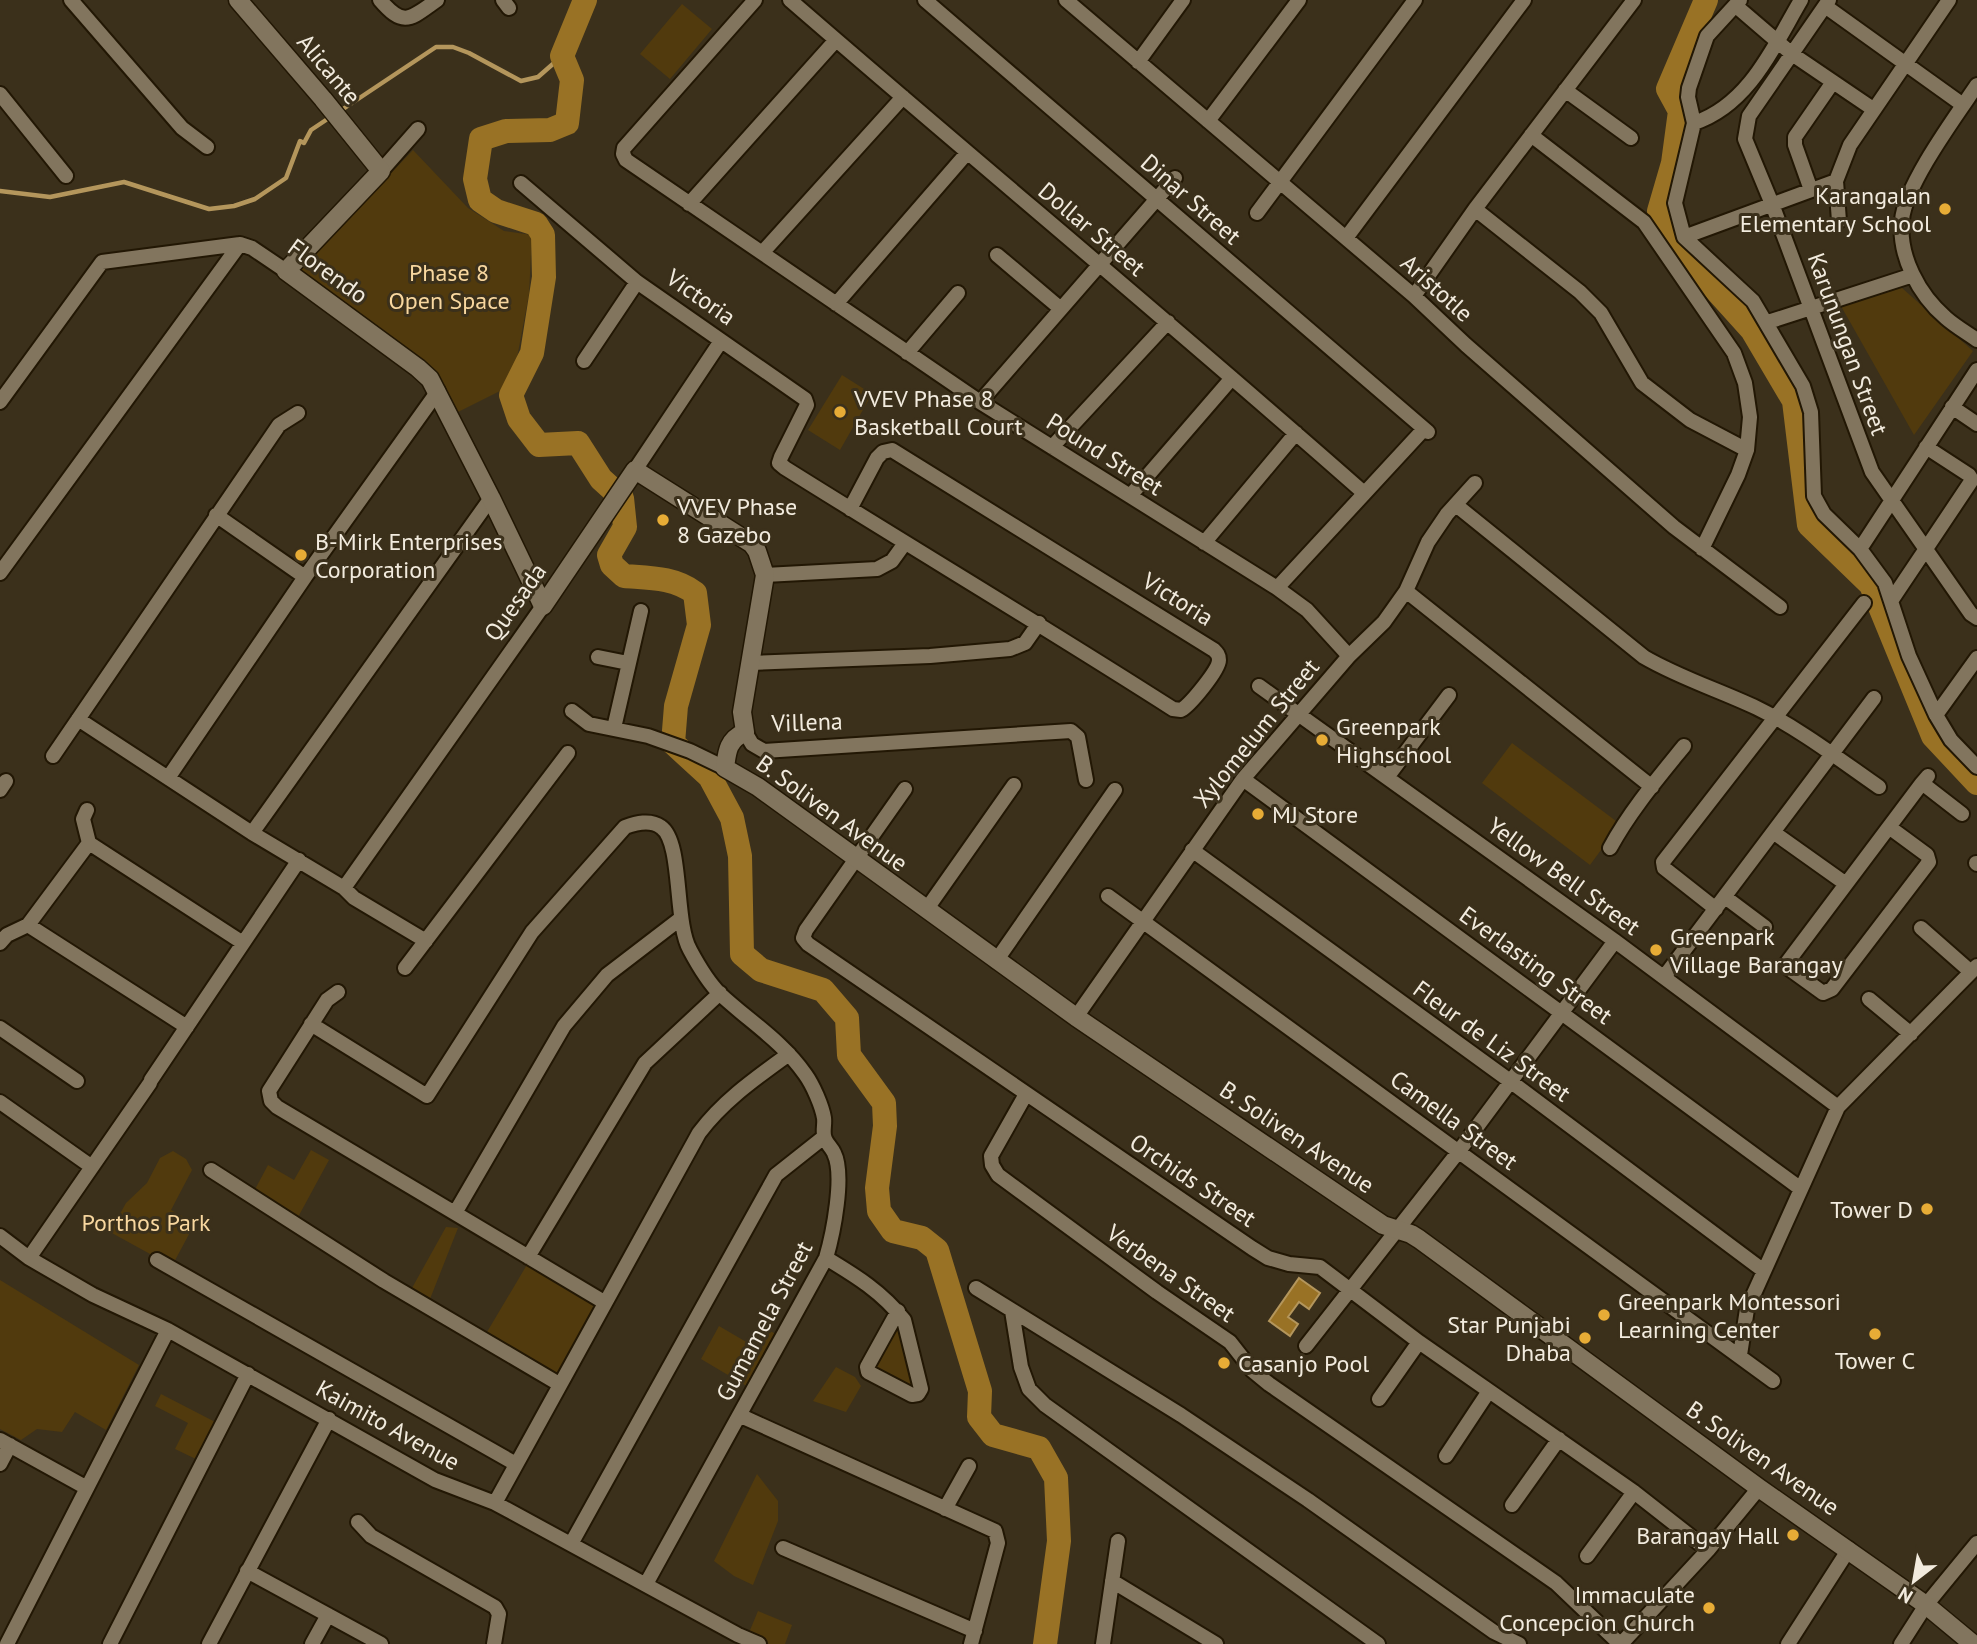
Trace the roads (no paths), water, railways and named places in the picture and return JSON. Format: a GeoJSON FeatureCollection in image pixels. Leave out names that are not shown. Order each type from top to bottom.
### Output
{"type":"FeatureCollection","features":[{"type":"Feature","properties":{"kind":"street"},"geometry":{"type":"LineString","coordinates":[[71,0],[182,128],[207,148]]}},
{"type":"Feature","properties":{"kind":"street","name":"Alicante"},"geometry":{"type":"LineString","coordinates":[[238,0],[381,171]]}},
{"type":"Feature","properties":{"kind":"street"},"geometry":{"type":"LineString","coordinates":[[380,0],[398,18],[411,18],[437,0]]}},
{"type":"Feature","properties":{"kind":"street","name":"Pound Street"},"geometry":{"type":"LineString","coordinates":[[755,0],[624,148],[623,155],[630,164],[980,402],[1277,588],[1307,610],[1349,656]]}},
{"type":"Feature","properties":{"kind":"street","name":"Dollar Street"},"geometry":{"type":"LineString","coordinates":[[790,0],[1364,493]]}},
{"type":"Feature","properties":{"kind":"street","name":"Dinar Street"},"geometry":{"type":"LineString","coordinates":[[925,0],[1426,430],[1364,493]]}},
{"type":"Feature","properties":{"kind":"street"},"geometry":{"type":"LineString","coordinates":[[1138,62],[1183,0]]}},
{"type":"Feature","properties":{"kind":"street"},"geometry":{"type":"LineString","coordinates":[[1208,121],[1299,0]]}},
{"type":"Feature","properties":{"kind":"street"},"geometry":{"type":"LineString","coordinates":[[1257,214],[1415,0]]}},
{"type":"Feature","properties":{"kind":"street"},"geometry":{"type":"LineString","coordinates":[[1346,238],[1524,0]]}},
{"type":"Feature","properties":{"kind":"street"},"geometry":{"type":"LineString","coordinates":[[1414,296],[1475,209],[1634,0]]}},
{"type":"Feature","properties":{"kind":"street"},"geometry":{"type":"LineString","coordinates":[[1694,123],[1715,114],[1755,78],[1801,0]]}},
{"type":"Feature","properties":{"kind":"street"},"geometry":{"type":"LineString","coordinates":[[1839,221],[1836,181],[1850,145],[1949,0]]}},
{"type":"Feature","properties":{"kind":"street","name":"Aristotle"},"geometry":{"type":"LineString","coordinates":[[1071,2],[1414,296],[1610,472],[1702,549],[1780,607]]}},
{"type":"Feature","properties":{"kind":"street"},"geometry":{"type":"LineString","coordinates":[[1873,109],[1793,54],[1738,3],[1707,36],[1689,88],[1688,97],[1694,123],[1675,203],[1684,237],[1753,301],[1768,322],[1803,386],[1811,412],[1814,496],[1824,514],[1860,549],[1885,583],[1909,656],[1936,715],[1951,740],[1977,767]]}},
{"type":"Feature","properties":{"kind":"street"},"geometry":{"type":"LineString","coordinates":[[1827,3],[1963,105]]}},
{"type":"Feature","properties":{"kind":"street","name":"Karunungan Street"},"geometry":{"type":"LineString","coordinates":[[1827,3],[1749,116],[1745,139],[1872,472],[1971,614],[1977,618]]}},
{"type":"Feature","properties":{"kind":"street"},"geometry":{"type":"LineString","coordinates":[[689,204],[836,40]]}},
{"type":"Feature","properties":{"kind":"street"},"geometry":{"type":"LineString","coordinates":[[1811,190],[1795,136],[1833,82]]}},
{"type":"Feature","properties":{"kind":"street"},"geometry":{"type":"LineString","coordinates":[[1977,85],[1914,183],[1901,219],[1904,250],[1913,275],[1926,298],[1946,319],[1977,340]]}},
{"type":"Feature","properties":{"kind":"street"},"geometry":{"type":"LineString","coordinates":[[1565,90],[1631,138]]}},
{"type":"Feature","properties":{"kind":"street"},"geometry":{"type":"LineString","coordinates":[[0,94],[66,176]]}},
{"type":"Feature","properties":{"kind":"street"},"geometry":{"type":"LineString","coordinates":[[762,253],[903,97]]}},
{"type":"Feature","properties":{"kind":"street"},"geometry":{"type":"LineString","coordinates":[[286,271],[418,129]]}},
{"type":"Feature","properties":{"kind":"street"},"geometry":{"type":"LineString","coordinates":[[1531,135],[1644,222],[1734,353],[1745,383],[1750,417],[1747,450],[1738,475],[1702,549]]}},
{"type":"Feature","properties":{"kind":"street"},"geometry":{"type":"LineString","coordinates":[[836,304],[967,153]]}},
{"type":"Feature","properties":{"kind":"street"},"geometry":{"type":"LineString","coordinates":[[980,402],[1175,178]]}},
{"type":"Feature","properties":{"kind":"street"},"geometry":{"type":"LineString","coordinates":[[1684,237],[1836,181]]}},
{"type":"Feature","properties":{"kind":"street","name":"Victoria"},"geometry":{"type":"LineString","coordinates":[[521,183],[636,282],[805,399],[807,405],[779,463],[850,509],[1039,623],[1173,709],[1181,710],[1189,706],[1218,665],[1218,656],[1214,650],[891,450],[883,452],[877,458],[850,509]]}},
{"type":"Feature","properties":{"kind":"street"},"geometry":{"type":"LineString","coordinates":[[1475,209],[1580,292],[1601,313],[1642,383],[1690,419],[1747,450]]}},
{"type":"Feature","properties":{"kind":"street"},"geometry":{"type":"LineString","coordinates":[[0,402],[102,262],[240,244]]}},
{"type":"Feature","properties":{"kind":"street"},"geometry":{"type":"LineString","coordinates":[[0,573],[5,556],[240,244]]}},
{"type":"Feature","properties":{"kind":"street","name":"Florendo"},"geometry":{"type":"LineString","coordinates":[[240,244],[252,248],[286,271],[418,368],[438,391],[543,606]]}},
{"type":"Feature","properties":{"kind":"street"},"geometry":{"type":"LineString","coordinates":[[996,255],[1060,309]]}},
{"type":"Feature","properties":{"kind":"street"},"geometry":{"type":"LineString","coordinates":[[1768,322],[1913,275]]}},
{"type":"Feature","properties":{"kind":"street"},"geometry":{"type":"LineString","coordinates":[[584,361],[636,282]]}},
{"type":"Feature","properties":{"kind":"street"},"geometry":{"type":"LineString","coordinates":[[906,353],[958,293]]}},
{"type":"Feature","properties":{"kind":"street"},"geometry":{"type":"LineString","coordinates":[[1052,447],[1168,322]]}},
{"type":"Feature","properties":{"kind":"street","name":"Quesada"},"geometry":{"type":"LineString","coordinates":[[344,888],[543,606],[721,341]]}},
{"type":"Feature","properties":{"kind":"street"},"geometry":{"type":"LineString","coordinates":[[1860,549],[1977,370]]}},
{"type":"Feature","properties":{"kind":"street"},"geometry":{"type":"LineString","coordinates":[[1130,496],[1232,377]]}},
{"type":"Feature","properties":{"kind":"street"},"geometry":{"type":"LineString","coordinates":[[168,778],[305,577],[438,391]]}},
{"type":"Feature","properties":{"kind":"street"},"geometry":{"type":"LineString","coordinates":[[1952,407],[1977,424]]}},
{"type":"Feature","properties":{"kind":"street"},"geometry":{"type":"LineString","coordinates":[[53,756],[279,425],[298,413]]}},
{"type":"Feature","properties":{"kind":"street"},"geometry":{"type":"LineString","coordinates":[[1205,543],[1296,433]]}},
{"type":"Feature","properties":{"kind":"street"},"geometry":{"type":"LineString","coordinates":[[1891,601],[1973,479],[1926,447]]}},
{"type":"Feature","properties":{"kind":"street"},"geometry":{"type":"LineString","coordinates":[[631,476],[752,544],[765,575],[877,569],[892,561],[905,542]]}},
{"type":"Feature","properties":{"kind":"street","name":"Xylomelum Street"},"geometry":{"type":"LineString","coordinates":[[1076,1017],[1243,779],[1349,656],[1384,622],[1406,590],[1428,542],[1447,514],[1475,483]]}},
{"type":"Feature","properties":{"kind":"street"},"geometry":{"type":"LineString","coordinates":[[1277,588],[1364,493]]}},
{"type":"Feature","properties":{"kind":"street"},"geometry":{"type":"LineString","coordinates":[[252,833],[491,498]]}},
{"type":"Feature","properties":{"kind":"street"},"geometry":{"type":"LineString","coordinates":[[1456,505],[1644,657],[1671,673],[1756,707],[1776,718],[1879,787]]}},
{"type":"Feature","properties":{"kind":"street"},"geometry":{"type":"LineString","coordinates":[[216,515],[305,577]]}},
{"type":"Feature","properties":{"kind":"street","name":"Villena"},"geometry":{"type":"LineString","coordinates":[[765,575],[742,712],[745,732],[752,744],[764,751],[1071,730],[1078,737],[1086,780]]}},
{"type":"Feature","properties":{"kind":"street"},"geometry":{"type":"LineString","coordinates":[[1406,590],[1652,787]]}},
{"type":"Feature","properties":{"kind":"street"},"geometry":{"type":"LineString","coordinates":[[1765,927],[1720,903],[1663,864],[1864,603]]}},
{"type":"Feature","properties":{"kind":"street"},"geometry":{"type":"LineString","coordinates":[[614,728],[641,611]]}},
{"type":"Feature","properties":{"kind":"street"},"geometry":{"type":"LineString","coordinates":[[750,663],[930,656],[1010,649],[1025,643],[1039,623]]}},
{"type":"Feature","properties":{"kind":"street"},"geometry":{"type":"LineString","coordinates":[[597,657],[628,663]]}},
{"type":"Feature","properties":{"kind":"street"},"geometry":{"type":"LineString","coordinates":[[1936,715],[1977,658]]}},
{"type":"Feature","properties":{"kind":"street","name":"Yellow Bell Street"},"geometry":{"type":"LineString","coordinates":[[1259,686],[1615,941],[1838,1108]]}},
{"type":"Feature","properties":{"kind":"street"},"geometry":{"type":"LineString","coordinates":[[1388,776],[1449,695]]}},
{"type":"Feature","properties":{"kind":"street"},"geometry":{"type":"LineString","coordinates":[[1664,977],[1874,698]]}},
{"type":"Feature","properties":{"kind":"street","name":"B. Soliven Avenue"},"geometry":{"type":"LineString","coordinates":[[572,711],[589,724],[648,736],[690,751],[758,787],[855,860],[1076,1017],[1383,1225],[1411,1234],[1491,1290],[1759,1488],[1926,1605],[1973,1644]]}},
{"type":"Feature","properties":{"kind":"street"},"geometry":{"type":"LineString","coordinates":[[78,719],[252,833],[425,941]]}},
{"type":"Feature","properties":{"kind":"street"},"geometry":{"type":"LineString","coordinates":[[725,768],[727,749],[734,737],[745,732]]}},
{"type":"Feature","properties":{"kind":"street"},"geometry":{"type":"LineString","coordinates":[[1610,848],[1619,832],[1684,746]]}},
{"type":"Feature","properties":{"kind":"street"},"geometry":{"type":"LineString","coordinates":[[405,968],[568,753]]}},
{"type":"Feature","properties":{"kind":"street","name":"Everlasting Street"},"geometry":{"type":"LineString","coordinates":[[1243,779],[1801,1189]]}},
{"type":"Feature","properties":{"kind":"street"},"geometry":{"type":"LineString","coordinates":[[1889,827],[1928,857],[1927,864],[1830,991],[1820,992],[1786,964],[1889,827],[1925,780],[1962,814]]}},
{"type":"Feature","properties":{"kind":"street"},"geometry":{"type":"LineString","coordinates":[[926,910],[1014,785]]}},
{"type":"Feature","properties":{"kind":"street","name":"Orchids Street"},"geometry":{"type":"LineString","coordinates":[[905,789],[806,930],[803,938],[808,944],[1252,1248],[1268,1258],[1289,1264],[1320,1266],[1419,1342],[1634,1492],[1708,1550]]}},
{"type":"Feature","properties":{"kind":"street"},"geometry":{"type":"LineString","coordinates":[[996,961],[1115,790]]}},
{"type":"Feature","properties":{"kind":"street"},"geometry":{"type":"LineString","coordinates":[[87,810],[83,819],[89,843],[243,943]]}},
{"type":"Feature","properties":{"kind":"street","name":"Gumamela Street"},"geometry":{"type":"LineString","coordinates":[[311,1024],[427,1096],[532,932],[625,827],[639,821],[661,826],[667,834],[674,853],[680,919],[688,946],[708,980],[789,1054],[807,1077],[824,1118],[824,1137],[835,1154],[838,1174],[835,1227],[826,1258],[646,1584]]}},
{"type":"Feature","properties":{"kind":"street"},"geometry":{"type":"LineString","coordinates":[[1773,832],[1846,884]]}},
{"type":"Feature","properties":{"kind":"street"},"geometry":{"type":"LineString","coordinates":[[0,943],[7,935],[28,925],[89,843]]}},
{"type":"Feature","properties":{"kind":"street","name":"Fleur de Liz Street"},"geometry":{"type":"LineString","coordinates":[[1192,849],[1764,1271]]}},
{"type":"Feature","properties":{"kind":"street"},"geometry":{"type":"LineString","coordinates":[[29,1258],[151,1082],[299,860]]}},
{"type":"Feature","properties":{"kind":"street","name":"Camella Street"},"geometry":{"type":"LineString","coordinates":[[1108,896],[1773,1381]]}},
{"type":"Feature","properties":{"kind":"street"},"geometry":{"type":"LineString","coordinates":[[455,1213],[564,1026],[607,975],[680,919]]}},
{"type":"Feature","properties":{"kind":"street"},"geometry":{"type":"LineString","coordinates":[[28,925],[187,1027]]}},
{"type":"Feature","properties":{"kind":"street"},"geometry":{"type":"LineString","coordinates":[[1740,1355],[1747,1309],[1838,1108],[1974,969],[1921,928]]}},
{"type":"Feature","properties":{"kind":"street"},"geometry":{"type":"LineString","coordinates":[[1306,1346],[1459,1151],[1615,941]]}},
{"type":"Feature","properties":{"kind":"street"},"geometry":{"type":"LineString","coordinates":[[338,992],[327,1000],[269,1091],[271,1101],[604,1302]]}},
{"type":"Feature","properties":{"kind":"street"},"geometry":{"type":"LineString","coordinates":[[528,1257],[645,1063],[720,993]]}},
{"type":"Feature","properties":{"kind":"street"},"geometry":{"type":"LineString","coordinates":[[1869,999],[1911,1034]]}},
{"type":"Feature","properties":{"kind":"street"},"geometry":{"type":"LineString","coordinates":[[0,1028],[77,1081]]}},
{"type":"Feature","properties":{"kind":"street"},"geometry":{"type":"LineString","coordinates":[[495,1503],[699,1133],[715,1112],[789,1054]]}},
{"type":"Feature","properties":{"kind":"street","name":"Verbena Street"},"geometry":{"type":"LineString","coordinates":[[1026,1094],[991,1156],[992,1165],[998,1175],[1230,1342],[1252,1370],[1269,1384],[1556,1583],[1621,1644]]}},
{"type":"Feature","properties":{"kind":"street"},"geometry":{"type":"LineString","coordinates":[[0,1102],[92,1167]]}},
{"type":"Feature","properties":{"kind":"street"},"geometry":{"type":"LineString","coordinates":[[570,1544],[776,1175],[824,1137]]}},
{"type":"Feature","properties":{"kind":"street"},"geometry":{"type":"LineString","coordinates":[[211,1170],[384,1280],[559,1384]]}},
{"type":"Feature","properties":{"kind":"street","name":"Kaimito Avenue"},"geometry":{"type":"LineString","coordinates":[[0,1236],[29,1258],[93,1296],[168,1330],[435,1480],[495,1503],[759,1644]]}},
{"type":"Feature","properties":{"kind":"street"},"geometry":{"type":"LineString","coordinates":[[826,1258],[870,1284],[898,1311],[904,1320],[913,1354],[921,1389],[918,1394],[912,1395],[867,1372],[867,1367],[898,1311]]}},
{"type":"Feature","properties":{"kind":"street"},"geometry":{"type":"LineString","coordinates":[[157,1260],[516,1464]]}},
{"type":"Feature","properties":{"kind":"street"},"geometry":{"type":"LineString","coordinates":[[976,1288],[1181,1415],[1308,1500],[1494,1632],[1519,1644]]}},
{"type":"Feature","properties":{"kind":"street"},"geometry":{"type":"LineString","coordinates":[[1012,1311],[1021,1367],[1029,1389],[1045,1405],[1378,1644]]}},
{"type":"Feature","properties":{"kind":"street"},"geometry":{"type":"LineString","coordinates":[[7,1644],[168,1330]]}},
{"type":"Feature","properties":{"kind":"street"},"geometry":{"type":"LineString","coordinates":[[1379,1399],[1419,1342]]}},
{"type":"Feature","properties":{"kind":"street"},"geometry":{"type":"LineString","coordinates":[[110,1644],[248,1374]]}},
{"type":"Feature","properties":{"kind":"street"},"geometry":{"type":"LineString","coordinates":[[1446,1456],[1489,1391]]}},
{"type":"Feature","properties":{"kind":"street"},"geometry":{"type":"LineString","coordinates":[[741,1416],[995,1531],[998,1542],[973,1638],[783,1548]]}},
{"type":"Feature","properties":{"kind":"street"},"geometry":{"type":"LineString","coordinates":[[209,1644],[329,1419]]}},
{"type":"Feature","properties":{"kind":"street"},"geometry":{"type":"LineString","coordinates":[[1512,1505],[1559,1439]]}},
{"type":"Feature","properties":{"kind":"street"},"geometry":{"type":"LineString","coordinates":[[0,1464],[5,1442],[87,1488]]}},
{"type":"Feature","properties":{"kind":"street"},"geometry":{"type":"LineString","coordinates":[[946,1508],[969,1466]]}},
{"type":"Feature","properties":{"kind":"street"},"geometry":{"type":"LineString","coordinates":[[1621,1644],[1708,1550],[1759,1488]]}},
{"type":"Feature","properties":{"kind":"street"},"geometry":{"type":"LineString","coordinates":[[1587,1556],[1634,1492]]}},
{"type":"Feature","properties":{"kind":"street"},"geometry":{"type":"LineString","coordinates":[[358,1522],[371,1536],[495,1607],[499,1614],[494,1644]]}},
{"type":"Feature","properties":{"kind":"street"},"geometry":{"type":"LineString","coordinates":[[1102,1644],[1118,1541]]}},
{"type":"Feature","properties":{"kind":"street"},"geometry":{"type":"LineString","coordinates":[[1901,1644],[1926,1605],[1977,1543]]}},
{"type":"Feature","properties":{"kind":"street"},"geometry":{"type":"LineString","coordinates":[[1788,1644],[1849,1549]]}},
{"type":"Feature","properties":{"kind":"street"},"geometry":{"type":"LineString","coordinates":[[247,1571],[382,1644]]}},
{"type":"Feature","properties":{"kind":"street"},"geometry":{"type":"LineString","coordinates":[[1112,1581],[1216,1644]]}},
{"type":"Feature","properties":{"kind":"street"},"geometry":{"type":"LineString","coordinates":[[312,1644],[327,1615]]}},
{"type":"Feature","properties":{"kind":"waterway"},"geometry":{"type":"LineString","coordinates":[[585,0],[562,56],[572,80],[567,123],[550,130],[506,131],[481,139],[475,179],[480,200],[496,211],[536,224],[543,235],[544,277],[532,353],[511,395],[519,419],[539,445],[578,443],[601,479],[622,498],[625,527],[609,555],[612,565],[624,576],[670,581],[695,593],[699,625],[676,706],[673,743],[710,777],[732,818],[740,856],[742,954],[761,970],[823,990],[847,1018],[849,1055],[884,1103],[885,1126],[877,1188],[879,1211],[893,1231],[922,1238],[937,1250],[980,1391],[979,1417],[993,1435],[1039,1448],[1056,1478],[1059,1541],[1045,1644]]}},
{"type":"Feature","properties":{"kind":"waterway"},"geometry":{"type":"LineString","coordinates":[[1706,0],[1668,89],[1680,111],[1673,163],[1659,211],[1670,239],[1752,330],[1794,401],[1809,525],[1871,585],[1933,736],[1977,783]]}},
{"type":"Feature","properties":{"kind":"waterway"},"geometry":{"type":"LineString","coordinates":[[340,111],[436,47],[453,47],[469,53],[521,81],[538,77],[562,56]]}},
{"type":"Feature","properties":{"kind":"waterway"},"geometry":{"type":"LineString","coordinates":[[0,191],[50,197],[124,182],[209,209],[234,206],[255,199],[286,178],[300,141],[304,143],[311,130],[332,116]]}},
{"type":"Feature","properties":{"kind":"place","name":"Karangalan Elementary School"},"geometry":{"type":"Point","coordinates":[1945,209]}},
{"type":"Feature","properties":{"kind":"place","name":"VVEV Phase 8 Basketball Court"},"geometry":{"type":"Point","coordinates":[840,412]}},
{"type":"Feature","properties":{"kind":"place","name":"VVEV Phase 8 Gazebo"},"geometry":{"type":"Point","coordinates":[663,520]}},
{"type":"Feature","properties":{"kind":"place","name":"B-Mirk Enterprises Corporation"},"geometry":{"type":"Point","coordinates":[301,555]}},
{"type":"Feature","properties":{"kind":"place","name":"Greenpark Highschool"},"geometry":{"type":"Point","coordinates":[1322,740]}},
{"type":"Feature","properties":{"kind":"place","name":"MJ Store"},"geometry":{"type":"Point","coordinates":[1258,814]}},
{"type":"Feature","properties":{"kind":"place","name":"Greenpark Village Barangay"},"geometry":{"type":"Point","coordinates":[1656,950]}},
{"type":"Feature","properties":{"kind":"place","name":"Tower D"},"geometry":{"type":"Point","coordinates":[1927,1209]}},
{"type":"Feature","properties":{"kind":"place","name":"Greenpark Montessori Learning Center"},"geometry":{"type":"Point","coordinates":[1604,1315]}},
{"type":"Feature","properties":{"kind":"place","name":"Tower C"},"geometry":{"type":"Point","coordinates":[1875,1334]}},
{"type":"Feature","properties":{"kind":"place","name":"Star Punjabi Dhaba"},"geometry":{"type":"Point","coordinates":[1585,1338]}},
{"type":"Feature","properties":{"kind":"place","name":"Casanjo Pool"},"geometry":{"type":"Point","coordinates":[1224,1363]}},
{"type":"Feature","properties":{"kind":"place","name":"Barangay Hall"},"geometry":{"type":"Point","coordinates":[1793,1535]}},
{"type":"Feature","properties":{"kind":"place","name":"Immaculate Concepcion Church"},"geometry":{"type":"Point","coordinates":[1709,1608]}},
{"type":"Feature","properties":{"kind":"park label","name":"Phase 8 Open Space"},"geometry":{"type":"Point","coordinates":[449,286]}},
{"type":"Feature","properties":{"kind":"park label","name":"Porthos Park"},"geometry":{"type":"Point","coordinates":[146,1222]}}]}
